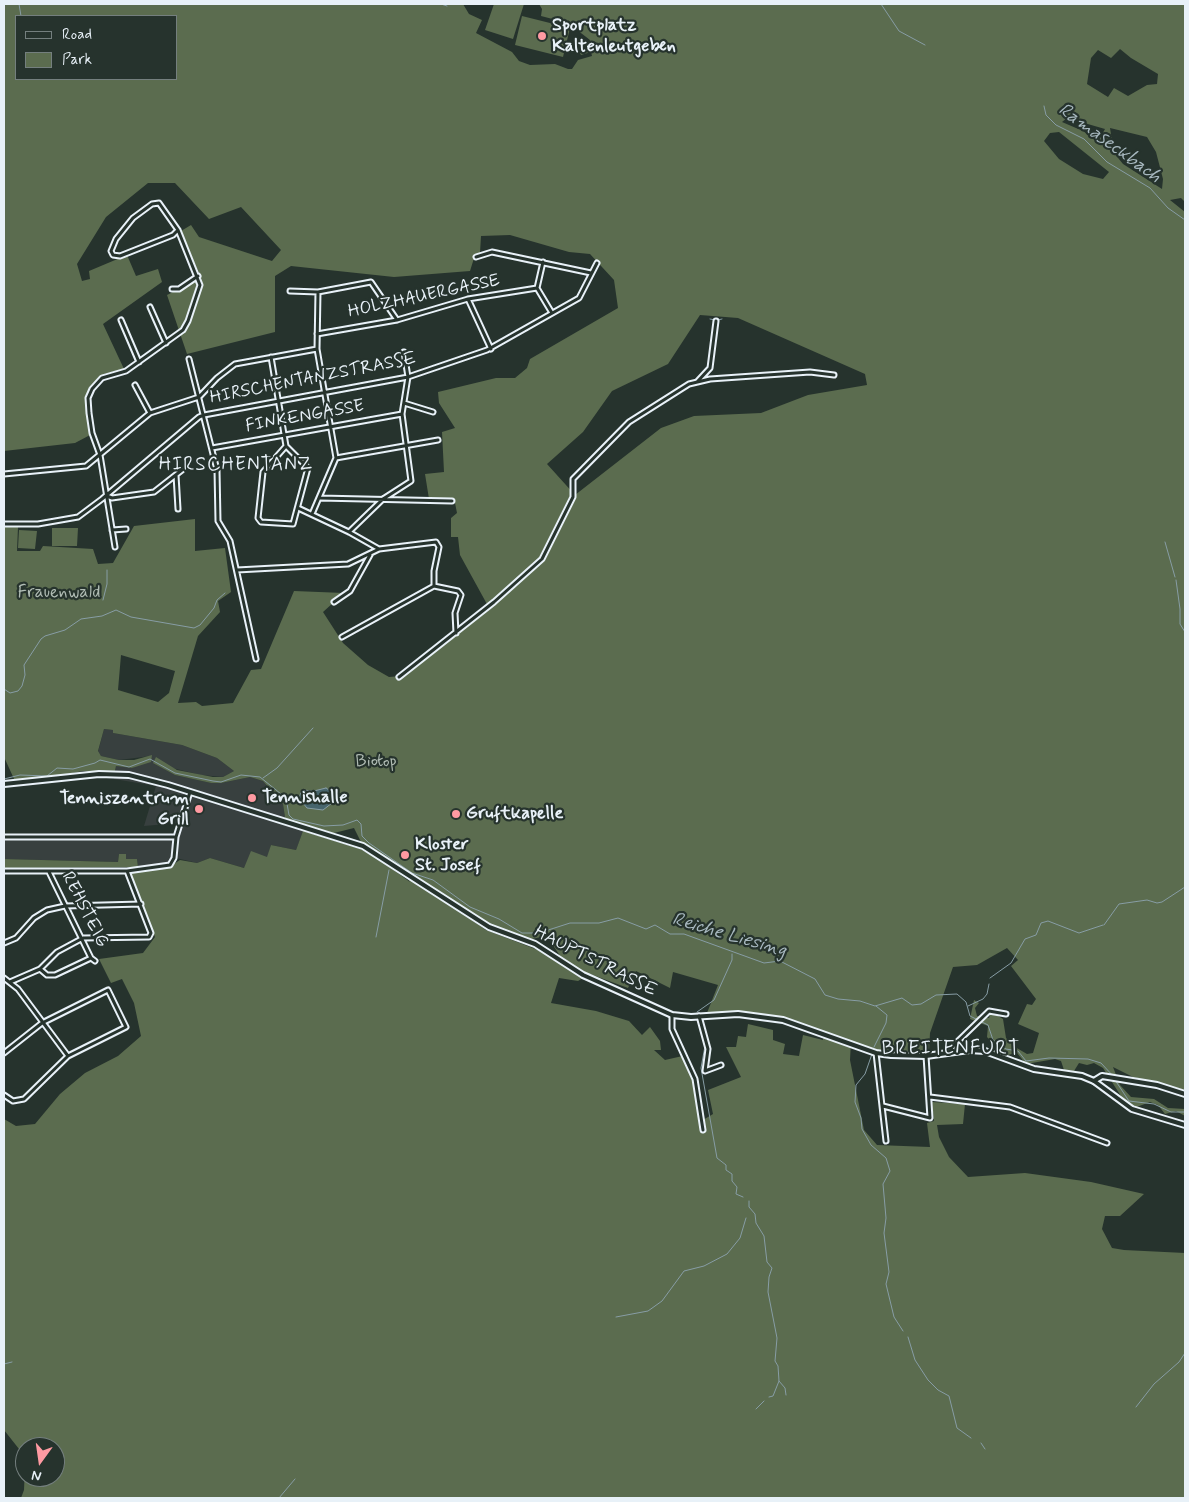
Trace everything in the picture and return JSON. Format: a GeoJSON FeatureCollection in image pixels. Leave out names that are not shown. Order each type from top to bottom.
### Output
{"type":"FeatureCollection","features":[{"type":"Feature","properties":{"kind":"main road","name":"HAUPTSTRASSE"},"geometry":{"type":"LineString","coordinates":[[4,784],[40,781],[83,774],[115,774],[140,778],[190,792],[363,846],[489,927],[535,944],[583,975],[672,1015],[738,1014],[783,1020],[876,1053],[926,1056],[969,1050],[985,1051],[1034,1069],[1082,1076],[1094,1081],[1132,1109],[1185,1125]]}},
{"type":"Feature","properties":{"kind":"main road"},"geometry":{"type":"LineString","coordinates":[[1094,1081],[1102,1076],[1152,1084],[1185,1094]]}},
{"type":"Feature","properties":{"kind":"street"},"geometry":{"type":"LineString","coordinates":[[115,547],[100,455],[89,413],[88,398],[92,389],[102,378],[126,371],[182,330],[188,321],[200,288],[198,276],[178,230],[159,202],[152,204],[133,218],[116,239],[112,254],[120,256],[173,235],[178,230]]}},
{"type":"Feature","properties":{"kind":"street"},"geometry":{"type":"LineString","coordinates":[[476,256],[492,252],[591,273]]}},
{"type":"Feature","properties":{"kind":"street"},"geometry":{"type":"LineString","coordinates":[[543,262],[537,288],[552,314]]}},
{"type":"Feature","properties":{"kind":"street","name":"HIRSCHENTANZSTRASSE"},"geometry":{"type":"LineString","coordinates":[[4,524],[38,524],[71,519],[86,512],[195,420],[204,415],[408,377],[491,349],[579,298],[597,263]]}},
{"type":"Feature","properties":{"kind":"street"},"geometry":{"type":"LineString","coordinates":[[172,289],[179,288],[198,276]]}},
{"type":"Feature","properties":{"kind":"street"},"geometry":{"type":"LineString","coordinates":[[290,291],[318,292],[371,282],[397,320]]}},
{"type":"Feature","properties":{"kind":"street","name":"HOLZHAUERGASSE"},"geometry":{"type":"LineString","coordinates":[[317,334],[397,320],[468,299],[537,288]]}},
{"type":"Feature","properties":{"kind":"street"},"geometry":{"type":"LineString","coordinates":[[312,514],[336,458],[317,349],[318,292]]}},
{"type":"Feature","properties":{"kind":"street"},"geometry":{"type":"LineString","coordinates":[[468,299],[491,349]]}},
{"type":"Feature","properties":{"kind":"street"},"geometry":{"type":"LineString","coordinates":[[150,308],[166,343]]}},
{"type":"Feature","properties":{"kind":"street"},"geometry":{"type":"LineString","coordinates":[[121,320],[139,362]]}},
{"type":"Feature","properties":{"kind":"street"},"geometry":{"type":"LineString","coordinates":[[710,379],[709,370],[716,321]]}},
{"type":"Feature","properties":{"kind":"street"},"geometry":{"type":"LineString","coordinates":[[4,474],[83,468],[150,413],[199,397],[232,365],[317,349]]}},
{"type":"Feature","properties":{"kind":"street"},"geometry":{"type":"LineString","coordinates":[[349,532],[383,499],[411,481],[408,446],[402,414],[408,377],[404,352]]}},
{"type":"Feature","properties":{"kind":"street"},"geometry":{"type":"LineString","coordinates":[[270,357],[286,446],[308,468],[293,524],[261,522],[258,518],[263,472],[286,446]]}},
{"type":"Feature","properties":{"kind":"street"},"geometry":{"type":"LineString","coordinates":[[189,359],[217,470],[218,521],[230,541],[256,659]]}},
{"type":"Feature","properties":{"kind":"street"},"geometry":{"type":"LineString","coordinates":[[696,382],[709,370]]}},
{"type":"Feature","properties":{"kind":"street"},"geometry":{"type":"LineString","coordinates":[[399,677],[494,602],[545,555],[573,497],[573,478],[629,422],[672,394],[696,382],[710,379],[810,372],[834,375]]}},
{"type":"Feature","properties":{"kind":"street"},"geometry":{"type":"LineString","coordinates":[[135,385],[150,413]]}},
{"type":"Feature","properties":{"kind":"street"},"geometry":{"type":"LineString","coordinates":[[404,403],[433,412]]}},
{"type":"Feature","properties":{"kind":"street","name":"FINKENGASSE"},"geometry":{"type":"LineString","coordinates":[[212,448],[402,414]]}},
{"type":"Feature","properties":{"kind":"street"},"geometry":{"type":"LineString","coordinates":[[336,458],[438,440]]}},
{"type":"Feature","properties":{"kind":"street"},"geometry":{"type":"LineString","coordinates":[[106,496],[112,498],[154,492],[182,470]]}},
{"type":"Feature","properties":{"kind":"street"},"geometry":{"type":"LineString","coordinates":[[176,475],[178,509]]}},
{"type":"Feature","properties":{"kind":"street"},"geometry":{"type":"LineString","coordinates":[[320,498],[452,501]]}},
{"type":"Feature","properties":{"kind":"street"},"geometry":{"type":"LineString","coordinates":[[298,508],[380,549]]}},
{"type":"Feature","properties":{"kind":"street"},"geometry":{"type":"LineString","coordinates":[[112,530],[126,528]]}},
{"type":"Feature","properties":{"kind":"street"},"geometry":{"type":"LineString","coordinates":[[237,570],[348,564],[380,549],[436,542],[439,547],[434,571],[434,586]]}},
{"type":"Feature","properties":{"kind":"street"},"geometry":{"type":"LineString","coordinates":[[334,602],[350,591],[370,555]]}},
{"type":"Feature","properties":{"kind":"street"},"geometry":{"type":"LineString","coordinates":[[342,638],[434,586],[460,593],[455,613],[456,633]]}},
{"type":"Feature","properties":{"kind":"street"},"geometry":{"type":"LineString","coordinates":[[4,871],[127,871],[170,865],[174,858],[176,837],[190,792]]}},
{"type":"Feature","properties":{"kind":"street"},"geometry":{"type":"LineString","coordinates":[[4,837],[176,837]]}},
{"type":"Feature","properties":{"kind":"street"},"geometry":{"type":"LineString","coordinates":[[10,982],[40,969],[57,952],[83,938],[149,937],[151,933],[127,871]]}},
{"type":"Feature","properties":{"kind":"street","name":"REHSTEIG"},"geometry":{"type":"LineString","coordinates":[[49,872],[95,961]]}},
{"type":"Feature","properties":{"kind":"street"},"geometry":{"type":"LineString","coordinates":[[4,943],[16,938],[36,916],[47,910],[65,906],[141,904]]}},
{"type":"Feature","properties":{"kind":"street"},"geometry":{"type":"LineString","coordinates":[[40,969],[46,975],[55,975],[92,958]]}},
{"type":"Feature","properties":{"kind":"street"},"geometry":{"type":"LineString","coordinates":[[4,978],[18,989],[68,1056]]}},
{"type":"Feature","properties":{"kind":"street"},"geometry":{"type":"LineString","coordinates":[[4,1053],[42,1023],[108,990],[126,1027],[68,1056],[24,1099],[13,1101],[4,1095]]}},
{"type":"Feature","properties":{"kind":"street"},"geometry":{"type":"LineString","coordinates":[[950,1052],[952,1047],[989,1010],[1006,1014]]}},
{"type":"Feature","properties":{"kind":"street"},"geometry":{"type":"LineString","coordinates":[[672,1015],[672,1029],[695,1079],[703,1130]]}},
{"type":"Feature","properties":{"kind":"street"},"geometry":{"type":"LineString","coordinates":[[699,1016],[708,1049],[705,1071],[721,1066]]}},
{"type":"Feature","properties":{"kind":"street"},"geometry":{"type":"LineString","coordinates":[[876,1053],[886,1140]]}},
{"type":"Feature","properties":{"kind":"street"},"geometry":{"type":"LineString","coordinates":[[883,1106],[929,1120],[931,1116],[926,1056]]}},
{"type":"Feature","properties":{"kind":"street"},"geometry":{"type":"LineString","coordinates":[[930,1097],[1010,1107],[1107,1143]]}},
{"type":"Feature","properties":{"kind":"shaded area"},"geometry":{"type":"Polygon","coordinates":[[[104,729],[113,730],[113,733],[182,745],[217,758],[234,771],[223,777],[201,775],[168,767],[156,758],[154,763],[175,775],[211,783],[221,783],[250,777],[263,781],[283,804],[286,824],[304,829],[296,850],[271,845],[268,857],[244,868],[210,858],[197,863],[176,858],[178,836],[175,835],[178,823],[144,826],[156,786],[114,779],[116,766],[132,768],[151,756],[119,760],[101,756],[98,752],[104,729]]]}},
{"type":"Feature","properties":{"kind":"shaded area"},"geometry":{"type":"Polygon","coordinates":[[[4,835],[175,835],[173,859],[169,863],[155,866],[138,867],[137,859],[126,859],[126,854],[119,854],[118,862],[4,859],[4,835]]]}},
{"type":"Feature","properties":{"kind":"green space"},"geometry":{"type":"Polygon","coordinates":[[[4,4],[463,4],[469,14],[482,20],[476,33],[512,52],[519,61],[530,65],[555,64],[572,69],[578,60],[592,56],[591,52],[581,55],[580,53],[589,47],[590,40],[568,23],[541,16],[542,9],[539,4],[1185,4],[1185,202],[1181,198],[1170,200],[1185,212],[1185,1090],[1133,1077],[1113,1067],[1120,1085],[1131,1097],[1154,1099],[1168,1108],[1185,1109],[1185,1116],[1176,1111],[1165,1114],[1158,1105],[1150,1102],[1134,1108],[1126,1104],[1103,1068],[1094,1063],[1087,1065],[1079,1063],[1074,1071],[1064,1070],[1061,1061],[1055,1059],[1026,1064],[1017,1053],[1007,1055],[995,1051],[996,1047],[987,1037],[988,1026],[970,1019],[974,1000],[979,1003],[975,1008],[977,1016],[989,1018],[990,1015],[995,1014],[1003,1019],[1006,1038],[1015,1047],[1027,1054],[1033,1053],[1039,1033],[1018,1024],[1027,1004],[1032,1005],[1036,999],[1011,966],[1018,960],[1007,948],[977,965],[953,967],[930,1033],[929,1052],[877,1050],[851,1041],[850,1060],[864,1130],[877,1145],[930,1147],[927,1123],[934,1121],[932,1102],[965,1104],[963,1124],[937,1125],[939,1137],[949,1157],[968,1177],[1025,1173],[1091,1182],[1144,1194],[1120,1216],[1105,1216],[1102,1229],[1112,1248],[1185,1253],[1185,1498],[21,1498],[24,1487],[65,1487],[65,1437],[15,1437],[15,1444],[4,1430],[4,1119],[16,1126],[35,1124],[60,1094],[85,1073],[118,1056],[141,1036],[134,1003],[122,979],[111,983],[99,959],[143,953],[155,937],[130,873],[169,867],[180,860],[197,863],[210,858],[244,868],[251,851],[267,857],[271,845],[296,850],[303,831],[360,849],[376,857],[410,882],[401,869],[362,844],[354,828],[330,834],[286,824],[283,804],[263,781],[250,777],[221,783],[211,783],[175,775],[153,763],[156,757],[177,770],[213,777],[223,777],[234,771],[217,758],[182,745],[113,733],[113,730],[104,729],[98,751],[101,756],[119,760],[134,760],[152,755],[151,762],[132,768],[116,766],[115,771],[83,771],[40,779],[15,781],[4,757],[4,526],[18,527],[17,551],[40,551],[43,546],[93,549],[98,564],[113,563],[134,526],[195,519],[195,551],[225,548],[231,592],[218,601],[220,612],[198,636],[178,703],[196,702],[202,706],[233,703],[251,670],[261,669],[294,591],[344,593],[323,612],[343,643],[368,665],[389,677],[401,676],[488,606],[460,555],[458,537],[451,537],[451,518],[457,513],[454,498],[429,499],[425,474],[444,472],[442,432],[455,428],[439,403],[438,392],[496,378],[515,378],[527,368],[530,359],[618,308],[614,280],[590,254],[569,252],[510,235],[481,236],[480,253],[475,255],[470,271],[394,277],[291,266],[275,276],[275,332],[187,354],[167,295],[201,278],[181,231],[191,225],[199,237],[272,261],[281,250],[241,207],[209,219],[175,183],[148,183],[106,217],[77,264],[82,281],[90,279],[89,271],[127,255],[136,276],[158,269],[162,282],[103,324],[124,369],[104,374],[92,387],[88,396],[87,411],[92,434],[75,443],[4,451],[4,4]],[[1120,49],[1111,58],[1098,50],[1091,58],[1087,84],[1108,97],[1114,88],[1128,96],[1147,85],[1157,84],[1158,74],[1120,49]],[[1067,118],[1062,122],[1083,131],[1098,142],[1105,129],[1067,118]],[[1110,128],[1114,153],[1123,164],[1162,189],[1163,179],[1156,152],[1147,137],[1110,128]],[[1059,132],[1050,133],[1044,141],[1059,159],[1083,174],[1103,179],[1109,172],[1059,132]],[[700,315],[668,364],[612,391],[583,432],[547,464],[575,495],[661,428],[694,416],[761,413],[808,395],[867,385],[865,374],[738,318],[700,315]],[[121,655],[118,690],[158,702],[169,693],[175,671],[121,655]],[[445,902],[486,930],[538,950],[583,978],[578,981],[559,978],[551,1003],[596,1011],[629,1021],[642,1035],[650,1027],[660,1041],[661,1050],[654,1050],[665,1060],[687,1055],[703,1120],[713,1114],[708,1090],[741,1077],[726,1047],[736,1047],[738,1036],[746,1037],[748,1024],[773,1030],[773,1040],[785,1044],[783,1054],[799,1056],[803,1035],[823,1040],[824,1032],[778,1016],[707,1013],[718,985],[673,972],[670,988],[636,971],[628,988],[590,974],[586,976],[564,962],[547,936],[526,940],[504,932],[445,902]]]}},
{"type":"Feature","properties":{"kind":"green space"},"geometry":{"type":"Polygon","coordinates":[[[494,4],[524,4],[513,39],[485,30],[494,4]]]}},
{"type":"Feature","properties":{"kind":"green space","name":"Sportplatz Kaltenleutgeben"},"geometry":{"type":"Polygon","coordinates":[[[522,16],[570,28],[563,57],[515,45],[522,16]]]}},
{"type":"Feature","properties":{"kind":"green space"},"geometry":{"type":"Polygon","coordinates":[[[52,528],[78,528],[77,546],[52,546],[52,528]]]}},
{"type":"Feature","properties":{"kind":"green space"},"geometry":{"type":"Polygon","coordinates":[[[19,530],[37,531],[35,549],[18,548],[19,530]]]}},
{"type":"Feature","properties":{"kind":"green space"},"geometry":{"type":"Polygon","coordinates":[[[119,854],[126,854],[126,859],[137,859],[138,867],[4,868],[4,859],[118,862],[119,854]]]}},
{"type":"Feature","properties":{"kind":"water"},"geometry":{"type":"Polygon","coordinates":[[[326,788],[336,795],[332,803],[323,810],[307,808],[299,798],[302,790],[314,791],[326,788]]]}},
{"type":"Feature","properties":{"kind":"waterway"},"geometry":{"type":"LineString","coordinates":[[19,4],[21,15]]}},
{"type":"Feature","properties":{"kind":"waterway"},"geometry":{"type":"LineString","coordinates":[[441,4],[447,6]]}},
{"type":"Feature","properties":{"kind":"waterway","name":"Ramaseckbach"},"geometry":{"type":"LineString","coordinates":[[881,4],[899,31],[925,45]]}},
{"type":"Feature","properties":{"kind":"waterway","name":"Ramaseckbach"},"geometry":{"type":"LineString","coordinates":[[1044,106],[1046,115],[1056,125],[1084,139],[1107,162],[1150,188],[1168,208],[1185,220]]}},
{"type":"Feature","properties":{"kind":"waterway"},"geometry":{"type":"LineString","coordinates":[[710,319],[715,320]]}},
{"type":"Feature","properties":{"kind":"waterway"},"geometry":{"type":"LineString","coordinates":[[718,320],[722,319]]}},
{"type":"Feature","properties":{"kind":"waterway"},"geometry":{"type":"LineString","coordinates":[[1165,542],[1175,577]]}},
{"type":"Feature","properties":{"kind":"waterway"},"geometry":{"type":"LineString","coordinates":[[103,600],[107,584],[107,570]]}},
{"type":"Feature","properties":{"kind":"waterway"},"geometry":{"type":"LineString","coordinates":[[1176,580],[1180,624],[1185,632]]}},
{"type":"Feature","properties":{"kind":"waterway"},"geometry":{"type":"LineString","coordinates":[[4,689],[10,693],[18,691],[22,686],[25,675],[24,665],[41,639],[65,630],[81,619],[102,616],[116,610],[131,617],[194,628],[200,625],[214,608],[217,600],[225,593]]}},
{"type":"Feature","properties":{"kind":"waterway"},"geometry":{"type":"LineString","coordinates":[[263,778],[277,768],[313,728]]}},
{"type":"Feature","properties":{"kind":"waterway","name":"Reiche Liesing"},"geometry":{"type":"LineString","coordinates":[[4,779],[20,775],[47,776],[57,768],[73,769],[100,760],[129,767],[150,759],[175,773],[213,781],[221,782],[241,775],[260,777],[286,798],[289,815],[293,819],[324,826],[343,825],[357,820],[361,824],[362,836],[369,843],[412,873],[433,880],[470,907],[499,919],[522,933],[539,933],[570,923],[599,923],[618,918],[646,929],[655,925],[670,934],[684,934],[764,963],[780,961],[815,979],[825,995],[838,999],[860,1001],[875,1006],[902,998],[912,1005],[921,1004],[936,995],[957,994],[966,1002],[970,1016],[988,1025],[993,1040],[1006,1049],[1018,1051],[1026,1061],[1049,1058],[1088,1059],[1101,1063],[1114,1077]]}},
{"type":"Feature","properties":{"kind":"waterway"},"geometry":{"type":"LineString","coordinates":[[376,937],[389,870]]}},
{"type":"Feature","properties":{"kind":"waterway"},"geometry":{"type":"LineString","coordinates":[[1104,925],[1119,904],[1147,900],[1157,903],[1162,902],[1185,887]]}},
{"type":"Feature","properties":{"kind":"waterway"},"geometry":{"type":"LineString","coordinates":[[990,978],[1011,963],[1025,939],[1036,935],[1041,923],[1048,921],[1079,933],[1103,925]]}},
{"type":"Feature","properties":{"kind":"waterway"},"geometry":{"type":"LineString","coordinates":[[697,1012],[714,1000],[732,960],[732,954]]}},
{"type":"Feature","properties":{"kind":"waterway"},"geometry":{"type":"LineString","coordinates":[[968,1006],[983,999],[987,994],[989,984]]}},
{"type":"Feature","properties":{"kind":"waterway"},"geometry":{"type":"LineString","coordinates":[[874,1047],[886,1023],[887,1015],[876,1006]]}},
{"type":"Feature","properties":{"kind":"waterway"},"geometry":{"type":"LineString","coordinates":[[698,1021],[705,1046],[701,1068],[717,1158],[726,1165],[726,1170],[732,1174],[732,1181],[737,1187],[736,1194],[743,1197]]}},
{"type":"Feature","properties":{"kind":"waterway"},"geometry":{"type":"LineString","coordinates":[[872,1054],[865,1074],[856,1085],[855,1102],[861,1118],[862,1129],[871,1145],[886,1158],[890,1171],[883,1184],[886,1218],[884,1233],[889,1272],[886,1284],[894,1317],[903,1331]]}},
{"type":"Feature","properties":{"kind":"waterway","name":"Reiche Liesing"},"geometry":{"type":"LineString","coordinates":[[1115,1080],[1129,1101],[1154,1104],[1171,1112],[1185,1112]]}},
{"type":"Feature","properties":{"kind":"waterway"},"geometry":{"type":"LineString","coordinates":[[749,1201],[749,1207],[755,1214],[756,1223],[764,1236],[767,1262],[772,1268],[768,1292],[777,1338],[775,1361],[778,1366],[779,1381],[773,1396],[769,1397]]}},
{"type":"Feature","properties":{"kind":"waterway"},"geometry":{"type":"LineString","coordinates":[[616,1317],[648,1311],[662,1301],[684,1271],[704,1266],[727,1254],[740,1238],[746,1218]]}},
{"type":"Feature","properties":{"kind":"waterway"},"geometry":{"type":"LineString","coordinates":[[908,1337],[915,1360],[928,1380],[938,1390],[949,1396],[957,1428],[971,1438]]}},
{"type":"Feature","properties":{"kind":"waterway"},"geometry":{"type":"LineString","coordinates":[[1136,1407],[1154,1384],[1179,1362],[1185,1353]]}},
{"type":"Feature","properties":{"kind":"waterway"},"geometry":{"type":"LineString","coordinates":[[4,1364],[12,1362]]}},
{"type":"Feature","properties":{"kind":"waterway"},"geometry":{"type":"LineString","coordinates":[[779,1381],[785,1388],[786,1395]]}},
{"type":"Feature","properties":{"kind":"waterway"},"geometry":{"type":"LineString","coordinates":[[756,1409],[764,1401]]}},
{"type":"Feature","properties":{"kind":"waterway"},"geometry":{"type":"LineString","coordinates":[[981,1443],[985,1449]]}},
{"type":"Feature","properties":{"kind":"waterway"},"geometry":{"type":"LineString","coordinates":[[279,1498],[295,1479]]}},
{"type":"Feature","properties":{"kind":"place","name":"Sportplatz Kaltenleutgeben"},"geometry":{"type":"Point","coordinates":[542,36]}},
{"type":"Feature","properties":{"kind":"place","name":"Tennishalle"},"geometry":{"type":"Point","coordinates":[252,798]}},
{"type":"Feature","properties":{"kind":"place","name":"Tenniszentrum Grill"},"geometry":{"type":"Point","coordinates":[199,809]}},
{"type":"Feature","properties":{"kind":"place","name":"Gruftkapelle"},"geometry":{"type":"Point","coordinates":[456,814]}},
{"type":"Feature","properties":{"kind":"place","name":"Kloster St. Josef"},"geometry":{"type":"Point","coordinates":[405,855]}},
{"type":"Feature","properties":{"kind":"district","name":"HIRSCHENTANZ"},"geometry":{"type":"Point","coordinates":[236,466]}},
{"type":"Feature","properties":{"kind":"district","name":"BREITENFURT"},"geometry":{"type":"Point","coordinates":[951,1050]}},
{"type":"Feature","properties":{"kind":"park label","name":"Frauenwald"},"geometry":{"type":"Point","coordinates":[59,593]}},
{"type":"Feature","properties":{"kind":"park label","name":"Biotop"},"geometry":{"type":"Point","coordinates":[376,762]}}]}
